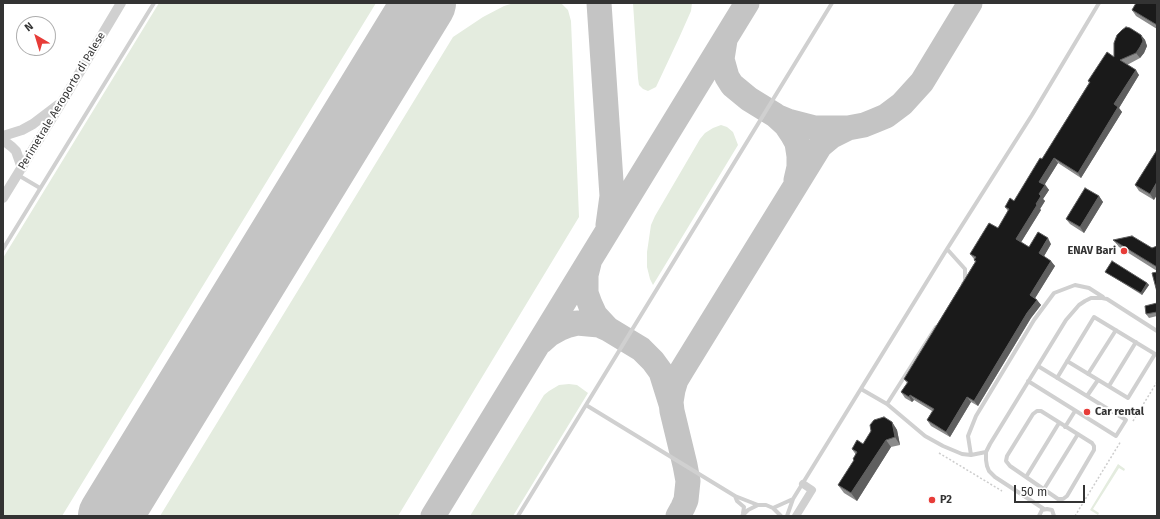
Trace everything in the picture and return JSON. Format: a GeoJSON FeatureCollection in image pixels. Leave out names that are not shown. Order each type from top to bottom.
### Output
{"type":"FeatureCollection","features":[{"type":"Feature","properties":{"kind":"street","name":"Perimetrale Aeroporto di Palese"},"geometry":{"type":"LineString","coordinates":[[3,198],[121,3]]}},
{"type":"Feature","properties":{"kind":"street"},"geometry":{"type":"LineString","coordinates":[[3,136],[22,130],[33,124],[62,102]]}},
{"type":"Feature","properties":{"kind":"street"},"geometry":{"type":"LineString","coordinates":[[3,140],[16,152],[18,174],[3,181]]}},
{"type":"Feature","properties":{"kind":"street"},"geometry":{"type":"LineString","coordinates":[[796,516],[812,490],[803,484]]}},
{"type":"Feature","properties":{"kind":"lane"},"geometry":{"type":"LineString","coordinates":[[3,249],[154,3]]}},
{"type":"Feature","properties":{"kind":"lane"},"geometry":{"type":"LineString","coordinates":[[518,516],[832,3]]}},
{"type":"Feature","properties":{"kind":"lane"},"geometry":{"type":"LineString","coordinates":[[787,516],[793,500],[947,249],[1032,115],[1099,3]]}},
{"type":"Feature","properties":{"kind":"lane"},"geometry":{"type":"LineString","coordinates":[[18,174],[40,188]]}},
{"type":"Feature","properties":{"kind":"lane"},"geometry":{"type":"LineString","coordinates":[[947,249],[965,269],[965,281],[961,287]]}},
{"type":"Feature","properties":{"kind":"lane"},"geometry":{"type":"LineString","coordinates":[[971,456],[968,436],[976,416],[1034,320],[1054,293],[1075,286],[1089,288],[1157,330]]}},
{"type":"Feature","properties":{"kind":"lane"},"geometry":{"type":"LineString","coordinates":[[1055,516],[1052,510],[1044,509],[995,477],[989,471],[987,466],[986,452],[1066,320],[1079,305],[1091,298],[1102,298],[1107,300]]}},
{"type":"Feature","properties":{"kind":"lane"},"geometry":{"type":"LineString","coordinates":[[1056,378],[1094,317],[1155,354],[1128,398],[1067,361]]}},
{"type":"Feature","properties":{"kind":"lane"},"geometry":{"type":"LineString","coordinates":[[887,404],[940,320]]}},
{"type":"Feature","properties":{"kind":"lane"},"geometry":{"type":"LineString","coordinates":[[1088,374],[1116,330]]}},
{"type":"Feature","properties":{"kind":"lane"},"geometry":{"type":"LineString","coordinates":[[1109,386],[1136,342]]}},
{"type":"Feature","properties":{"kind":"lane"},"geometry":{"type":"LineString","coordinates":[[1028,381],[1116,436],[1126,420],[1038,366]]}},
{"type":"Feature","properties":{"kind":"lane"},"geometry":{"type":"LineString","coordinates":[[1087,396],[1098,380]]}},
{"type":"Feature","properties":{"kind":"lane"},"geometry":{"type":"LineString","coordinates":[[861,389],[887,404],[926,436],[954,452],[971,456],[986,452]]}},
{"type":"Feature","properties":{"kind":"lane"},"geometry":{"type":"LineString","coordinates":[[586,405],[735,496],[758,505],[773,508],[781,516]]}},
{"type":"Feature","properties":{"kind":"lane"},"geometry":{"type":"LineString","coordinates":[[1037,411],[1041,411],[1065,427],[1092,443],[1094,450],[1071,489],[1063,499],[1058,499],[1010,466],[1006,461],[1007,456],[1014,444],[1033,414],[1037,411]]}},
{"type":"Feature","properties":{"kind":"lane"},"geometry":{"type":"LineString","coordinates":[[1065,427],[1075,411]]}},
{"type":"Feature","properties":{"kind":"lane"},"geometry":{"type":"LineString","coordinates":[[1026,477],[1059,423]]}},
{"type":"Feature","properties":{"kind":"lane"},"geometry":{"type":"LineString","coordinates":[[1044,489],[1078,434]]}},
{"type":"Feature","properties":{"kind":"lane"},"geometry":{"type":"LineString","coordinates":[[735,496],[737,501],[744,506],[743,515]]}},
{"type":"Feature","properties":{"kind":"lane"},"geometry":{"type":"LineString","coordinates":[[773,508],[793,500]]}},
{"type":"Feature","properties":{"kind":"lane"},"geometry":{"type":"LineString","coordinates":[[743,515],[752,507],[758,505]]}},
{"type":"Feature","properties":{"kind":"lane"},"geometry":{"type":"LineString","coordinates":[[1039,516],[1040,512],[1044,509]]}},
{"type":"Feature","properties":{"kind":"path"},"geometry":{"type":"LineString","coordinates":[[1132,422],[1157,382]]}},
{"type":"Feature","properties":{"kind":"path"},"geometry":{"type":"LineString","coordinates":[[1075,516],[1124,436]]}},
{"type":"Feature","properties":{"kind":"path"},"geometry":{"type":"LineString","coordinates":[[939,453],[1007,494]]}},
{"type":"Feature","properties":{"kind":"shaded area"},"geometry":{"type":"Polygon","coordinates":[[[159,3],[376,3],[62,516],[3,516],[3,258],[159,3]]]}},
{"type":"Feature","properties":{"kind":"shaded area"},"geometry":{"type":"Polygon","coordinates":[[[514,3],[561,3],[568,10],[571,21],[579,217],[398,516],[160,516],[453,37],[483,17],[504,6],[514,3]]]}},
{"type":"Feature","properties":{"kind":"shaded area"},"geometry":{"type":"Polygon","coordinates":[[[633,3],[692,3],[691,11],[656,87],[648,91],[639,85],[633,3]]]}},
{"type":"Feature","properties":{"kind":"shaded area"},"geometry":{"type":"Polygon","coordinates":[[[721,125],[727,127],[733,132],[738,145],[653,285],[647,267],[647,252],[651,225],[700,139],[705,133],[721,125]]]}},
{"type":"Feature","properties":{"kind":"shaded area"},"geometry":{"type":"Polygon","coordinates":[[[559,385],[577,385],[588,393],[513,516],[470,516],[544,395],[559,385]]]}},
{"type":"Feature","properties":{"kind":"shaded area"},"geometry":{"type":"Polygon","coordinates":[[[1118,464],[1125,469],[1124,471],[1119,468],[1093,509],[1099,513],[1098,515],[1090,510],[1118,464]]]}},
{"type":"Feature","properties":{"kind":"building"},"geometry":{"type":"Polygon","coordinates":[[[1136,3],[1157,3],[1157,25],[1132,10],[1136,3]]]}},
{"type":"Feature","properties":{"kind":"building"},"geometry":{"type":"Polygon","coordinates":[[[1126,27],[1141,35],[1143,41],[1136,53],[1120,60],[1136,70],[1114,104],[1118,107],[1078,173],[1054,158],[1039,182],[1045,185],[1039,194],[1041,196],[1036,204],[1037,205],[1016,239],[1029,247],[1038,232],[1048,238],[1039,253],[1051,261],[1030,295],[1037,300],[1027,313],[974,401],[967,397],[946,432],[927,420],[934,409],[910,395],[909,397],[901,392],[908,382],[904,379],[976,261],[974,260],[976,257],[970,254],[989,223],[998,228],[1009,209],[1005,207],[1010,198],[1014,201],[1040,158],[1042,159],[1107,52],[1114,57],[1114,43],[1117,35],[1126,27]]]}},
{"type":"Feature","properties":{"kind":"building"},"geometry":{"type":"Polygon","coordinates":[[[1157,150],[1157,182],[1150,194],[1135,185],[1157,150]]]}},
{"type":"Feature","properties":{"kind":"building"},"geometry":{"type":"Polygon","coordinates":[[[1085,188],[1099,196],[1080,227],[1066,219],[1085,188]]]}},
{"type":"Feature","properties":{"kind":"building"},"geometry":{"type":"Polygon","coordinates":[[[1132,236],[1152,248],[1157,246],[1157,267],[1113,240],[1132,236]]]}},
{"type":"Feature","properties":{"kind":"building"},"geometry":{"type":"Polygon","coordinates":[[[1112,261],[1147,283],[1141,293],[1105,272],[1112,261]]]}},
{"type":"Feature","properties":{"kind":"building"},"geometry":{"type":"Polygon","coordinates":[[[1157,272],[1157,292],[1152,273],[1157,272]]]}},
{"type":"Feature","properties":{"kind":"building"},"geometry":{"type":"Polygon","coordinates":[[[1157,303],[1157,312],[1146,314],[1145,306],[1157,303]]]}},
{"type":"Feature","properties":{"kind":"building"},"geometry":{"type":"Polygon","coordinates":[[[884,417],[892,422],[895,437],[886,440],[851,493],[838,485],[854,460],[853,459],[857,452],[852,449],[857,440],[863,444],[871,431],[870,425],[874,420],[884,417]]]}},
{"type":"Feature","properties":{"kind":"taxiway"},"geometry":{"type":"LineString","coordinates":[[411,24],[424,9],[432,3]]}},
{"type":"Feature","properties":{"kind":"taxiway"},"geometry":{"type":"LineString","coordinates":[[599,3],[612,196],[608,225]]}},
{"type":"Feature","properties":{"kind":"taxiway"},"geometry":{"type":"LineString","coordinates":[[433,516],[747,3]]}},
{"type":"Feature","properties":{"kind":"taxiway"},"geometry":{"type":"LineString","coordinates":[[678,516],[686,500],[688,481],[672,411],[671,402],[676,380],[820,146],[832,136],[848,128],[864,125],[886,116],[902,104],[922,82],[970,3]]}},
{"type":"Feature","properties":{"kind":"taxiway"},"geometry":{"type":"LineString","coordinates":[[725,40],[722,59],[727,77],[732,85],[749,99],[775,115],[786,125],[797,143],[799,167],[796,180]]}},
{"type":"Feature","properties":{"kind":"taxiway"},"geometry":{"type":"LineString","coordinates":[[776,116],[788,121],[815,128],[848,128]]}},
{"type":"Feature","properties":{"kind":"taxiway"},"geometry":{"type":"LineString","coordinates":[[589,263],[586,275],[586,293],[595,315],[608,329]]}},
{"type":"Feature","properties":{"kind":"taxiway"},"geometry":{"type":"LineString","coordinates":[[541,342],[550,334],[559,329],[577,323],[599,325],[608,329],[641,349],[653,361],[661,372],[671,404]]}},
{"type":"Feature","properties":{"kind":"runway"},"geometry":{"type":"LineString","coordinates":[[110,516],[424,3]]}},
{"type":"Feature","properties":{"kind":"place","name":"ENAV Bari"},"geometry":{"type":"Point","coordinates":[1124,251]}},
{"type":"Feature","properties":{"kind":"place","name":"Car rental"},"geometry":{"type":"Point","coordinates":[1087,412]}},
{"type":"Feature","properties":{"kind":"place","name":"P2"},"geometry":{"type":"Point","coordinates":[932,500]}}]}
